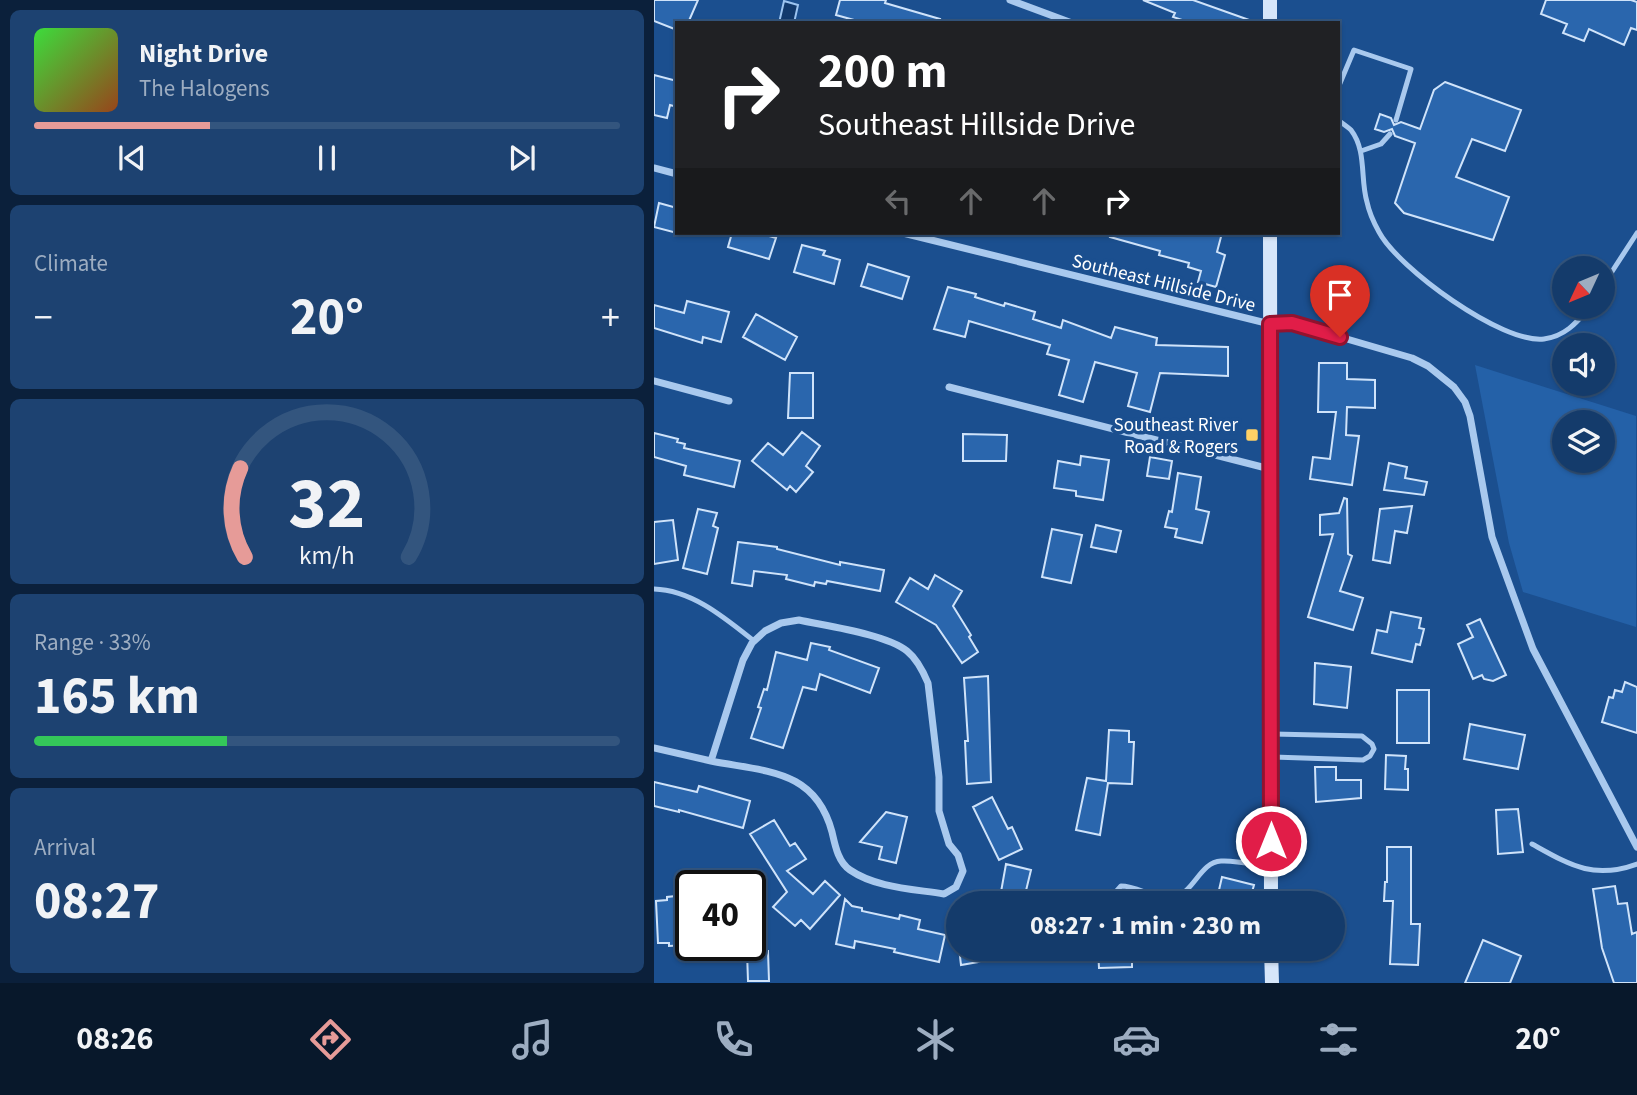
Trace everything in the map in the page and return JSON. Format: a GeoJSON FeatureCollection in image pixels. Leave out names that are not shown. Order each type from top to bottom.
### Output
{"type":"FeatureCollection","features":[{"type":"Feature","properties":{"kind":"street"},"geometry":{"type":"LineString","coordinates":[[1010,0],[1067,21]]}},
{"type":"Feature","properties":{"kind":"street"},"geometry":{"type":"LineString","coordinates":[[1269,0],[1269,21]]}},
{"type":"Feature","properties":{"kind":"street"},"geometry":{"type":"LineString","coordinates":[[654,168],[675,173]]}},
{"type":"Feature","properties":{"kind":"street","name":"Southeast Hillside Drive"},"geometry":{"type":"LineString","coordinates":[[911,235],[1270,324],[1292,323],[1412,358],[1442,375],[1465,402],[1472,423],[1492,537],[1529,638],[1636,847]]}},
{"type":"Feature","properties":{"kind":"street"},"geometry":{"type":"LineString","coordinates":[[1270,235],[1271,891]]}},
{"type":"Feature","properties":{"kind":"street"},"geometry":{"type":"LineString","coordinates":[[654,381],[729,401]]}},
{"type":"Feature","properties":{"kind":"street"},"geometry":{"type":"LineString","coordinates":[[949,387],[1270,469]]}},
{"type":"Feature","properties":{"kind":"street"},"geometry":{"type":"LineString","coordinates":[[654,748],[711,761],[786,777],[807,787],[817,797],[829,822],[838,854],[848,869],[870,880],[944,894],[956,887],[963,871],[958,855],[949,844],[939,811],[939,777],[928,683],[923,670],[906,650],[883,639],[799,620],[781,623],[765,631],[754,641],[743,660],[711,761]]}},
{"type":"Feature","properties":{"kind":"street"},"geometry":{"type":"LineString","coordinates":[[1271,961],[1272,983]]}},
{"type":"Feature","properties":{"kind":"lane"},"geometry":{"type":"LineString","coordinates":[[1340,84],[1355,50],[1411,69],[1396,120]]}},
{"type":"Feature","properties":{"kind":"lane"},"geometry":{"type":"LineString","coordinates":[[1340,122],[1351,130],[1361,151],[1366,201],[1377,230],[1388,248],[1402,262],[1481,319],[1521,338],[1545,339],[1569,331],[1580,319]]}},
{"type":"Feature","properties":{"kind":"lane"},"geometry":{"type":"LineString","coordinates":[[1361,151],[1381,144],[1390,134]]}},
{"type":"Feature","properties":{"kind":"lane"},"geometry":{"type":"LineString","coordinates":[[1615,266],[1636,233]]}},
{"type":"Feature","properties":{"kind":"lane"},"geometry":{"type":"LineString","coordinates":[[654,589],[672,589],[682,593],[731,623],[754,641]]}},
{"type":"Feature","properties":{"kind":"lane"},"geometry":{"type":"LineString","coordinates":[[1270,733],[1362,736],[1372,744],[1374,750],[1363,760],[1270,757]]}},
{"type":"Feature","properties":{"kind":"lane"},"geometry":{"type":"LineString","coordinates":[[1532,844],[1583,870],[1601,873],[1636,864]]}},
{"type":"Feature","properties":{"kind":"lane"},"geometry":{"type":"LineString","coordinates":[[1183,891],[1207,867],[1219,860],[1271,867]]}},
{"type":"Feature","properties":{"kind":"lane"},"geometry":{"type":"LineString","coordinates":[[1117,891],[1121,887],[1132,886],[1148,891]]}},
{"type":"Feature","properties":{"kind":"shaded area"},"geometry":{"type":"Polygon","coordinates":[[[784,1],[798,5],[794,21],[779,21],[784,1]]]}},
{"type":"Feature","properties":{"kind":"shaded area"},"geometry":{"type":"Polygon","coordinates":[[[1475,365],[1552,389],[1552,396],[1573,396],[1636,416],[1636,627],[1523,592],[1509,543],[1475,365]]]}},
{"type":"Feature","properties":{"kind":"building"},"geometry":{"type":"Polygon","coordinates":[[[654,0],[698,0],[689,21],[675,21],[675,29],[654,21],[654,0]]]}},
{"type":"Feature","properties":{"kind":"building"},"geometry":{"type":"Polygon","coordinates":[[[840,0],[886,0],[885,3],[940,19],[854,21],[836,15],[840,0]]]}},
{"type":"Feature","properties":{"kind":"building"},"geometry":{"type":"Polygon","coordinates":[[[1143,0],[1193,0],[1252,21],[1185,21],[1173,17],[1175,13],[1143,0]]]}},
{"type":"Feature","properties":{"kind":"building"},"geometry":{"type":"Polygon","coordinates":[[[1546,0],[1631,0],[1637,2],[1637,30],[1631,28],[1624,45],[1589,29],[1584,41],[1563,33],[1567,24],[1541,14],[1546,0]]]}},
{"type":"Feature","properties":{"kind":"building"},"geometry":{"type":"Polygon","coordinates":[[[654,75],[675,80],[675,106],[670,105],[667,118],[654,115],[654,75]]]}},
{"type":"Feature","properties":{"kind":"building"},"geometry":{"type":"Polygon","coordinates":[[[1445,82],[1521,110],[1505,151],[1472,139],[1456,177],[1509,197],[1493,240],[1404,213],[1395,203],[1415,143],[1395,136],[1392,129],[1384,132],[1375,129],[1380,114],[1391,118],[1394,125],[1401,122],[1420,129],[1434,90],[1445,82]]]}},
{"type":"Feature","properties":{"kind":"building"},"geometry":{"type":"Polygon","coordinates":[[[659,203],[675,207],[675,232],[654,227],[659,203]]]}},
{"type":"Feature","properties":{"kind":"building"},"geometry":{"type":"Polygon","coordinates":[[[731,235],[766,235],[776,238],[769,259],[728,247],[731,235]]]}},
{"type":"Feature","properties":{"kind":"building"},"geometry":{"type":"Polygon","coordinates":[[[1221,235],[1217,252],[1225,255],[1216,287],[1198,282],[1201,271],[1188,267],[1189,263],[1159,255],[1160,251],[1110,237],[1221,235]]]}},
{"type":"Feature","properties":{"kind":"building"},"geometry":{"type":"Polygon","coordinates":[[[802,245],[825,251],[823,255],[840,260],[834,284],[794,272],[802,245]]]}},
{"type":"Feature","properties":{"kind":"building"},"geometry":{"type":"Polygon","coordinates":[[[868,264],[909,277],[902,299],[861,286],[868,264]]]}},
{"type":"Feature","properties":{"kind":"building"},"geometry":{"type":"Polygon","coordinates":[[[948,287],[976,294],[975,297],[1004,306],[1005,303],[1035,312],[1033,319],[1061,328],[1063,320],[1111,338],[1115,327],[1157,338],[1156,345],[1228,347],[1228,376],[1160,373],[1150,412],[1128,406],[1137,373],[1095,362],[1083,402],[1059,395],[1069,360],[1047,354],[1050,345],[969,321],[965,337],[934,329],[948,287]]]}},
{"type":"Feature","properties":{"kind":"building"},"geometry":{"type":"Polygon","coordinates":[[[687,301],[729,312],[721,342],[703,337],[702,343],[654,328],[654,305],[684,313],[687,301]]]}},
{"type":"Feature","properties":{"kind":"building"},"geometry":{"type":"Polygon","coordinates":[[[756,314],[797,337],[785,360],[743,337],[756,314]]]}},
{"type":"Feature","properties":{"kind":"building"},"geometry":{"type":"Polygon","coordinates":[[[1319,363],[1347,363],[1347,379],[1375,380],[1375,408],[1347,407],[1346,435],[1359,436],[1352,485],[1310,479],[1313,457],[1330,459],[1336,412],[1318,412],[1319,363]]]}},
{"type":"Feature","properties":{"kind":"building"},"geometry":{"type":"Polygon","coordinates":[[[790,373],[813,373],[813,418],[788,418],[790,373]]]}},
{"type":"Feature","properties":{"kind":"building"},"geometry":{"type":"Polygon","coordinates":[[[802,432],[820,446],[806,466],[813,472],[796,492],[790,486],[787,490],[752,461],[768,443],[783,455],[802,432]]]}},
{"type":"Feature","properties":{"kind":"building"},"geometry":{"type":"Polygon","coordinates":[[[654,433],[678,439],[677,442],[685,444],[684,448],[740,461],[734,487],[684,475],[686,466],[654,457],[654,433]]]}},
{"type":"Feature","properties":{"kind":"building"},"geometry":{"type":"Polygon","coordinates":[[[963,434],[1007,435],[1006,461],[963,461],[963,434]]]}},
{"type":"Feature","properties":{"kind":"building"},"geometry":{"type":"Polygon","coordinates":[[[1081,456],[1109,460],[1103,500],[1076,496],[1076,491],[1054,488],[1058,461],[1080,465],[1081,456]]]}},
{"type":"Feature","properties":{"kind":"building"},"geometry":{"type":"Polygon","coordinates":[[[1150,457],[1172,461],[1169,479],[1147,476],[1150,457]]]}},
{"type":"Feature","properties":{"kind":"building"},"geometry":{"type":"Polygon","coordinates":[[[1389,463],[1407,467],[1405,478],[1427,482],[1424,495],[1384,490],[1389,463]]]}},
{"type":"Feature","properties":{"kind":"building"},"geometry":{"type":"Polygon","coordinates":[[[1178,473],[1201,477],[1196,509],[1209,512],[1202,543],[1175,537],[1177,529],[1165,527],[1169,511],[1172,512],[1178,473]]]}},
{"type":"Feature","properties":{"kind":"building"},"geometry":{"type":"Polygon","coordinates":[[[1344,498],[1347,499],[1348,554],[1352,556],[1340,591],[1363,598],[1353,630],[1308,617],[1333,534],[1320,535],[1320,515],[1339,513],[1344,498]]]}},
{"type":"Feature","properties":{"kind":"building"},"geometry":{"type":"Polygon","coordinates":[[[1412,506],[1407,533],[1395,531],[1390,563],[1373,560],[1380,509],[1412,506]]]}},
{"type":"Feature","properties":{"kind":"building"},"geometry":{"type":"Polygon","coordinates":[[[698,509],[717,513],[713,526],[718,528],[707,574],[683,568],[698,509]]]}},
{"type":"Feature","properties":{"kind":"building"},"geometry":{"type":"Polygon","coordinates":[[[673,520],[678,560],[654,564],[654,522],[673,520]]]}},
{"type":"Feature","properties":{"kind":"building"},"geometry":{"type":"Polygon","coordinates":[[[1096,525],[1121,531],[1116,552],[1091,547],[1096,525]]]}},
{"type":"Feature","properties":{"kind":"building"},"geometry":{"type":"Polygon","coordinates":[[[1052,529],[1082,535],[1071,583],[1042,577],[1052,529]]]}},
{"type":"Feature","properties":{"kind":"building"},"geometry":{"type":"Polygon","coordinates":[[[738,542],[777,547],[840,565],[840,562],[884,570],[880,591],[827,581],[826,584],[815,582],[814,586],[786,579],[787,575],[754,571],[752,586],[732,583],[738,542]]]}},
{"type":"Feature","properties":{"kind":"building"},"geometry":{"type":"Polygon","coordinates":[[[935,575],[962,591],[953,606],[978,652],[962,663],[936,625],[896,602],[910,578],[928,589],[935,575]]]}},
{"type":"Feature","properties":{"kind":"building"},"geometry":{"type":"Polygon","coordinates":[[[1391,612],[1421,618],[1419,628],[1424,629],[1420,645],[1416,644],[1412,662],[1372,653],[1377,630],[1387,632],[1391,612]]]}},
{"type":"Feature","properties":{"kind":"building"},"geometry":{"type":"Polygon","coordinates":[[[1480,619],[1506,675],[1493,681],[1484,679],[1482,675],[1473,679],[1458,644],[1473,637],[1467,625],[1480,619]]]}},
{"type":"Feature","properties":{"kind":"building"},"geometry":{"type":"Polygon","coordinates":[[[811,643],[830,647],[829,650],[879,668],[870,693],[820,674],[816,690],[803,687],[783,748],[751,738],[776,652],[807,660],[811,643]]]}},
{"type":"Feature","properties":{"kind":"building"},"geometry":{"type":"Polygon","coordinates":[[[1315,663],[1351,667],[1347,708],[1314,704],[1315,663]]]}},
{"type":"Feature","properties":{"kind":"building"},"geometry":{"type":"Polygon","coordinates":[[[988,676],[991,782],[967,784],[965,741],[968,741],[964,678],[988,676]]]}},
{"type":"Feature","properties":{"kind":"building"},"geometry":{"type":"Polygon","coordinates":[[[1625,682],[1637,687],[1637,733],[1602,722],[1609,697],[1613,698],[1615,690],[1622,692],[1625,682]]]}},
{"type":"Feature","properties":{"kind":"building"},"geometry":{"type":"Polygon","coordinates":[[[1397,690],[1429,690],[1429,743],[1397,743],[1397,690]]]}},
{"type":"Feature","properties":{"kind":"building"},"geometry":{"type":"Polygon","coordinates":[[[1470,724],[1525,735],[1518,769],[1464,759],[1470,724]]]}},
{"type":"Feature","properties":{"kind":"building"},"geometry":{"type":"Polygon","coordinates":[[[1109,730],[1129,731],[1129,742],[1134,742],[1132,784],[1108,783],[1100,835],[1076,830],[1087,778],[1106,781],[1109,730]]]}},
{"type":"Feature","properties":{"kind":"building"},"geometry":{"type":"Polygon","coordinates":[[[1386,755],[1406,756],[1408,790],[1385,789],[1386,755]]]}},
{"type":"Feature","properties":{"kind":"building"},"geometry":{"type":"Polygon","coordinates":[[[1315,767],[1336,767],[1336,780],[1361,780],[1361,798],[1316,802],[1315,767]]]}},
{"type":"Feature","properties":{"kind":"building"},"geometry":{"type":"Polygon","coordinates":[[[654,782],[697,792],[699,786],[750,801],[743,828],[679,810],[654,806],[654,782]]]}},
{"type":"Feature","properties":{"kind":"building"},"geometry":{"type":"Polygon","coordinates":[[[992,797],[1008,829],[1012,827],[1022,849],[999,860],[973,807],[992,797]]]}},
{"type":"Feature","properties":{"kind":"building"},"geometry":{"type":"Polygon","coordinates":[[[1518,809],[1523,852],[1498,854],[1496,810],[1518,809]]]}},
{"type":"Feature","properties":{"kind":"building"},"geometry":{"type":"Polygon","coordinates":[[[886,812],[907,817],[896,863],[879,859],[882,847],[860,842],[886,812]]]}},
{"type":"Feature","properties":{"kind":"building"},"geometry":{"type":"Polygon","coordinates":[[[774,820],[790,846],[795,843],[806,859],[787,871],[813,894],[825,881],[840,895],[810,929],[801,920],[795,926],[773,907],[787,892],[750,834],[774,820]]]}},
{"type":"Feature","properties":{"kind":"building"},"geometry":{"type":"Polygon","coordinates":[[[1387,847],[1411,847],[1411,924],[1420,924],[1418,965],[1390,964],[1393,901],[1384,901],[1387,847]]]}},
{"type":"Feature","properties":{"kind":"building"},"geometry":{"type":"Polygon","coordinates":[[[1006,864],[1031,870],[1026,891],[1001,891],[1006,864]]]}},
{"type":"Feature","properties":{"kind":"building"},"geometry":{"type":"Polygon","coordinates":[[[1222,877],[1254,885],[1252,891],[1219,891],[1222,877]]]}},
{"type":"Feature","properties":{"kind":"building"},"geometry":{"type":"Polygon","coordinates":[[[1615,886],[1618,904],[1627,903],[1632,934],[1637,932],[1637,983],[1614,983],[1602,948],[1593,889],[1615,886]]]}},
{"type":"Feature","properties":{"kind":"building"},"geometry":{"type":"Polygon","coordinates":[[[675,896],[675,946],[658,943],[656,901],[667,900],[667,897],[675,896]]]}},
{"type":"Feature","properties":{"kind":"building"},"geometry":{"type":"Polygon","coordinates":[[[845,899],[852,906],[862,908],[862,911],[899,919],[900,915],[920,920],[918,929],[945,935],[939,962],[855,941],[854,948],[836,944],[845,899]]]}},
{"type":"Feature","properties":{"kind":"building"},"geometry":{"type":"Polygon","coordinates":[[[1483,940],[1521,956],[1510,983],[1465,983],[1483,940]]]}},
{"type":"Feature","properties":{"kind":"building"},"geometry":{"type":"Polygon","coordinates":[[[766,951],[769,981],[748,981],[747,961],[766,961],[766,951]]]}},
{"type":"Feature","properties":{"kind":"building"},"geometry":{"type":"Polygon","coordinates":[[[961,961],[984,961],[961,965],[961,961]]]}},
{"type":"Feature","properties":{"kind":"building"},"geometry":{"type":"Polygon","coordinates":[[[1099,961],[1132,961],[1132,967],[1099,968],[1099,961]]]}},
{"type":"Feature","properties":{"kind":"place","name":"Southeast River Road & Rogers"},"geometry":{"type":"Point","coordinates":[1252,435]}},
{"type":"Feature","properties":{"kind":"route"},"geometry":{"type":"LineString","coordinates":[[1271,841],[1270,324],[1292,323],[1340,337]]}}]}
